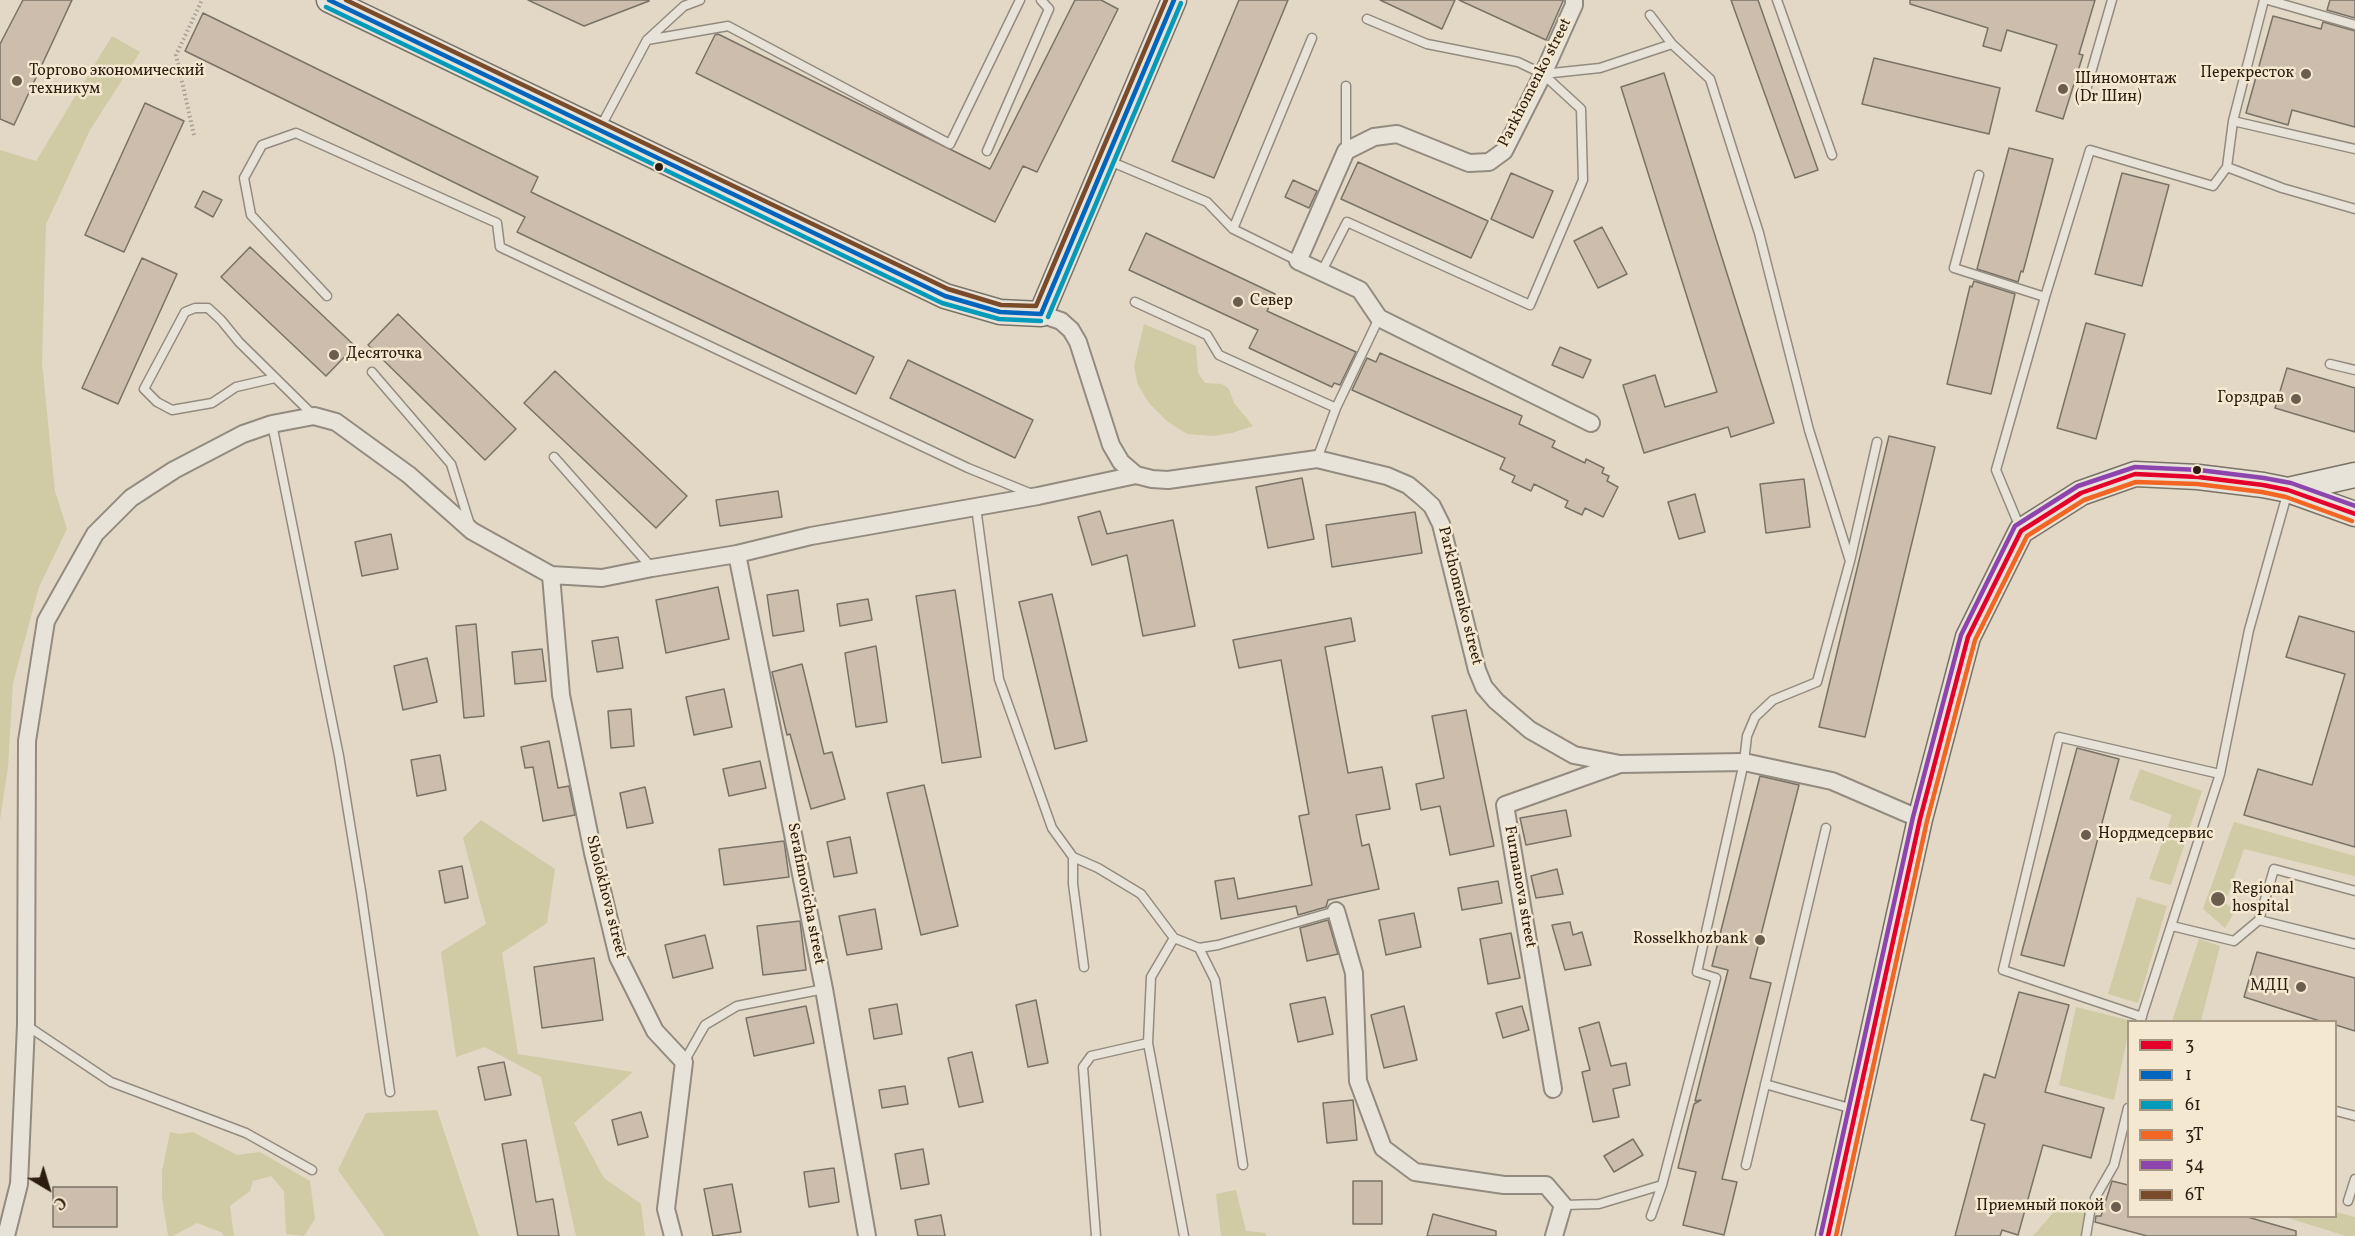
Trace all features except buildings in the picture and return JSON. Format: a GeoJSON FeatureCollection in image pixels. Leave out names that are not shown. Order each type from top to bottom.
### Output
{"type":"FeatureCollection","features":[{"type":"Feature","properties":{"kind":"street"},"geometry":{"type":"LineString","coordinates":[[329,0],[945,296],[1000,312],[1041,314],[1061,321],[1071,330],[1078,342],[1111,445],[1121,462],[1136,475]]}},
{"type":"Feature","properties":{"kind":"street"},"geometry":{"type":"LineString","coordinates":[[1041,314],[1174,0]]}},
{"type":"Feature","properties":{"kind":"street","name":"Parkhomenko street"},"geometry":{"type":"LineString","coordinates":[[1346,152],[1374,137],[1397,134],[1469,163],[1489,162],[1504,151],[1543,74],[1574,6],[1574,0]]}},
{"type":"Feature","properties":{"kind":"street"},"geometry":{"type":"LineString","coordinates":[[1346,152],[1298,261],[1360,290],[1379,318],[1591,423]]}},
{"type":"Feature","properties":{"kind":"street"},"geometry":{"type":"LineString","coordinates":[[6,1236],[19,1184],[26,1025],[27,741],[46,621],[95,534],[131,498],[184,465],[243,434],[272,424],[314,416],[336,422],[364,442],[409,475],[472,531],[551,575],[602,578],[652,567],[737,554],[811,536],[1038,496],[1136,475]]}},
{"type":"Feature","properties":{"kind":"street","name":"Parkhomenko street"},"geometry":{"type":"LineString","coordinates":[[1136,475],[1168,480],[1317,459],[1387,476],[1408,485],[1432,506],[1441,524],[1477,670],[1484,687],[1496,701],[1530,730],[1574,755],[1620,764],[1744,762],[1832,781],[1920,819]]}},
{"type":"Feature","properties":{"kind":"street"},"geometry":{"type":"LineString","coordinates":[[1112,479],[1121,462]]}},
{"type":"Feature","properties":{"kind":"street"},"geometry":{"type":"LineString","coordinates":[[1828,1236],[1920,819],[1968,637],[2021,531],[2081,493],[2135,474],[2198,477],[2288,490],[2355,514]]}},
{"type":"Feature","properties":{"kind":"street"},"geometry":{"type":"LineString","coordinates":[[2288,490],[2355,475]]}},
{"type":"Feature","properties":{"kind":"street","name":"Serafimovicha street"},"geometry":{"type":"LineString","coordinates":[[737,554],[824,989],[867,1236]]}},
{"type":"Feature","properties":{"kind":"street","name":"Sholokhova street"},"geometry":{"type":"LineString","coordinates":[[551,575],[561,695],[593,853],[618,957],[656,1031],[684,1062]]}},
{"type":"Feature","properties":{"kind":"street","name":"Furmanova street"},"geometry":{"type":"LineString","coordinates":[[1553,1089],[1505,805],[1620,764]]}},
{"type":"Feature","properties":{"kind":"street"},"geometry":{"type":"LineString","coordinates":[[1336,911],[1354,973],[1358,1081],[1383,1148],[1415,1172],[1504,1185],[1546,1185],[1563,1205],[1554,1236]]}},
{"type":"Feature","properties":{"kind":"street"},"geometry":{"type":"LineString","coordinates":[[673,1236],[666,1209],[684,1062]]}},
{"type":"Feature","properties":{"kind":"lane"},"geometry":{"type":"LineString","coordinates":[[599,129],[647,40],[684,6],[700,0]]}},
{"type":"Feature","properties":{"kind":"lane"},"geometry":{"type":"LineString","coordinates":[[647,40],[728,26],[950,144],[1020,0]]}},
{"type":"Feature","properties":{"kind":"lane"},"geometry":{"type":"LineString","coordinates":[[987,151],[1049,9],[1041,0]]}},
{"type":"Feature","properties":{"kind":"lane"},"geometry":{"type":"LineString","coordinates":[[1777,0],[1832,154]]}},
{"type":"Feature","properties":{"kind":"lane"},"geometry":{"type":"LineString","coordinates":[[2084,97],[2112,0]]}},
{"type":"Feature","properties":{"kind":"lane"},"geometry":{"type":"LineString","coordinates":[[2021,531],[1996,470],[2044,297],[2090,150],[2213,186],[2227,167],[2233,121],[2266,0],[2355,25]]}},
{"type":"Feature","properties":{"kind":"lane"},"geometry":{"type":"LineString","coordinates":[[1650,15],[1672,44],[1710,79],[1759,233],[1809,429],[1850,561]]}},
{"type":"Feature","properties":{"kind":"lane"},"geometry":{"type":"LineString","coordinates":[[1321,273],[1347,222],[1530,305],[1583,180],[1581,109],[1543,74],[1518,62],[1427,44],[1366,19]]}},
{"type":"Feature","properties":{"kind":"lane"},"geometry":{"type":"LineString","coordinates":[[1233,229],[1312,38]]}},
{"type":"Feature","properties":{"kind":"lane"},"geometry":{"type":"LineString","coordinates":[[1543,74],[1600,68],[1672,44]]}},
{"type":"Feature","properties":{"kind":"lane"},"geometry":{"type":"LineString","coordinates":[[1346,86],[1346,152]]}},
{"type":"Feature","properties":{"kind":"lane"},"geometry":{"type":"LineString","coordinates":[[2233,121],[2355,149]]}},
{"type":"Feature","properties":{"kind":"lane"},"geometry":{"type":"LineString","coordinates":[[327,296],[251,215],[249,206],[244,178],[262,145],[296,134],[497,224],[500,248],[968,468],[1038,496]]}},
{"type":"Feature","properties":{"kind":"lane"},"geometry":{"type":"LineString","coordinates":[[1106,159],[1207,202],[1233,229],[1298,261]]}},
{"type":"Feature","properties":{"kind":"lane"},"geometry":{"type":"LineString","coordinates":[[2227,167],[2282,188],[2355,209]]}},
{"type":"Feature","properties":{"kind":"lane"},"geometry":{"type":"LineString","coordinates":[[1979,175],[1954,268],[2044,297]]}},
{"type":"Feature","properties":{"kind":"lane"},"geometry":{"type":"LineString","coordinates":[[1135,302],[1207,335],[1219,356],[1336,408]]}},
{"type":"Feature","properties":{"kind":"lane"},"geometry":{"type":"LineString","coordinates":[[275,378],[236,387],[212,403],[172,410],[157,402],[144,389],[185,312],[195,308],[208,308],[314,416]]}},
{"type":"Feature","properties":{"kind":"lane"},"geometry":{"type":"LineString","coordinates":[[1317,459],[1336,408],[1379,318]]}},
{"type":"Feature","properties":{"kind":"lane"},"geometry":{"type":"LineString","coordinates":[[2330,364],[2355,370]]}},
{"type":"Feature","properties":{"kind":"lane"},"geometry":{"type":"LineString","coordinates":[[372,372],[451,464],[472,531]]}},
{"type":"Feature","properties":{"kind":"lane"},"geometry":{"type":"LineString","coordinates":[[272,424],[339,756],[390,1092]]}},
{"type":"Feature","properties":{"kind":"lane"},"geometry":{"type":"LineString","coordinates":[[1651,1216],[1662,1185],[1716,978],[1697,972],[1744,762],[1747,736],[1755,717],[1773,700],[1817,682],[1850,561],[1877,442]]}},
{"type":"Feature","properties":{"kind":"lane"},"geometry":{"type":"LineString","coordinates":[[554,457],[652,567]]}},
{"type":"Feature","properties":{"kind":"lane"},"geometry":{"type":"LineString","coordinates":[[2220,774],[2059,736],[2003,970],[2141,1019],[2220,774],[2249,630],[2288,490]]}},
{"type":"Feature","properties":{"kind":"lane"},"geometry":{"type":"LineString","coordinates":[[976,507],[999,679],[1052,828],[1073,857],[1098,868],[1141,894],[1173,938],[1199,948],[1218,945],[1336,911]]}},
{"type":"Feature","properties":{"kind":"lane"},"geometry":{"type":"LineString","coordinates":[[1746,1165],[1826,828]]}},
{"type":"Feature","properties":{"kind":"lane"},"geometry":{"type":"LineString","coordinates":[[1073,857],[1073,884],[1084,967]]}},
{"type":"Feature","properties":{"kind":"lane"},"geometry":{"type":"LineString","coordinates":[[2172,926],[2234,941],[2259,920],[2274,869],[2355,891]]}},
{"type":"Feature","properties":{"kind":"lane"},"geometry":{"type":"LineString","coordinates":[[2259,920],[2355,944]]}},
{"type":"Feature","properties":{"kind":"lane"},"geometry":{"type":"LineString","coordinates":[[1173,938],[1151,977],[1148,1043],[1184,1236]]}},
{"type":"Feature","properties":{"kind":"lane"},"geometry":{"type":"LineString","coordinates":[[1199,948],[1215,980],[1243,1164]]}},
{"type":"Feature","properties":{"kind":"lane"},"geometry":{"type":"LineString","coordinates":[[684,1062],[705,1025],[737,1006],[824,989]]}},
{"type":"Feature","properties":{"kind":"lane"},"geometry":{"type":"LineString","coordinates":[[26,1025],[111,1082],[246,1133],[312,1170]]}},
{"type":"Feature","properties":{"kind":"lane"},"geometry":{"type":"LineString","coordinates":[[1096,1236],[1083,1066],[1091,1056],[1148,1043]]}},
{"type":"Feature","properties":{"kind":"lane"},"geometry":{"type":"LineString","coordinates":[[1765,1084],[1857,1110]]}},
{"type":"Feature","properties":{"kind":"lane"},"geometry":{"type":"LineString","coordinates":[[2337,1111],[2355,1116]]}},
{"type":"Feature","properties":{"kind":"lane"},"geometry":{"type":"LineString","coordinates":[[2095,1198],[2114,1165],[2127,1112]]}},
{"type":"Feature","properties":{"kind":"lane"},"geometry":{"type":"LineString","coordinates":[[2348,1201],[2355,1179]]}},
{"type":"Feature","properties":{"kind":"lane"},"geometry":{"type":"LineString","coordinates":[[1563,1205],[1599,1204],[1662,1185]]}},
{"type":"Feature","properties":{"kind":"lane"},"geometry":{"type":"LineString","coordinates":[[2086,1236],[2090,1212]]}},
{"type":"Feature","properties":{"kind":"path"},"geometry":{"type":"LineString","coordinates":[[194,135],[176,55],[202,0]]}},
{"type":"Feature","properties":{"kind":"shaded area"},"geometry":{"type":"Polygon","coordinates":[[[112,36],[140,52],[90,130],[46,224],[42,363],[55,491],[67,529],[39,587],[13,683],[8,767],[0,820],[0,150],[36,161],[112,36]]]}},
{"type":"Feature","properties":{"kind":"shaded area"},"geometry":{"type":"Polygon","coordinates":[[[1144,324],[1196,346],[1198,373],[1205,383],[1222,384],[1229,389],[1234,403],[1253,426],[1213,436],[1187,434],[1168,422],[1149,403],[1138,385],[1134,366],[1144,324]]]}},
{"type":"Feature","properties":{"kind":"shaded area"},"geometry":{"type":"Polygon","coordinates":[[[2140,769],[2202,791],[2171,885],[2149,879],[2172,815],[2129,799],[2140,769]]]}},
{"type":"Feature","properties":{"kind":"shaded area"},"geometry":{"type":"Polygon","coordinates":[[[481,820],[555,869],[547,923],[502,953],[518,1054],[633,1072],[574,1123],[604,1178],[641,1204],[645,1236],[576,1236],[541,1077],[485,1047],[456,1057],[441,952],[486,924],[463,838],[481,820]]]}},
{"type":"Feature","properties":{"kind":"shaded area"},"geometry":{"type":"Polygon","coordinates":[[[2234,822],[2355,856],[2355,876],[2244,849],[2225,903],[2235,911],[2225,928],[2203,909],[2234,822]]]}},
{"type":"Feature","properties":{"kind":"shaded area"},"geometry":{"type":"Polygon","coordinates":[[[2137,897],[2167,906],[2138,1003],[2108,994],[2137,897]]]}},
{"type":"Feature","properties":{"kind":"shaded area"},"geometry":{"type":"Polygon","coordinates":[[[2199,939],[2220,946],[2201,1020],[2172,1020],[2199,939]]]}},
{"type":"Feature","properties":{"kind":"shaded area"},"geometry":{"type":"Polygon","coordinates":[[[2076,1007],[2128,1020],[2127,1040],[2114,1100],[2059,1085],[2076,1007]]]}},
{"type":"Feature","properties":{"kind":"shaded area"},"geometry":{"type":"Polygon","coordinates":[[[437,1110],[479,1236],[385,1236],[338,1170],[366,1113],[437,1110]]]}},
{"type":"Feature","properties":{"kind":"shaded area"},"geometry":{"type":"Polygon","coordinates":[[[170,1132],[179,1134],[193,1132],[237,1155],[260,1152],[310,1181],[315,1219],[304,1236],[286,1234],[284,1191],[271,1176],[253,1181],[250,1191],[230,1206],[234,1236],[223,1236],[223,1233],[197,1223],[173,1236],[168,1236],[162,1197],[162,1171],[170,1132]]]}},
{"type":"Feature","properties":{"kind":"shaded area"},"geometry":{"type":"Polygon","coordinates":[[[1236,1190],[1246,1231],[1266,1233],[1266,1236],[1221,1236],[1216,1194],[1236,1190]]]}},
{"type":"Feature","properties":{"kind":"shaded area"},"geometry":{"type":"Polygon","coordinates":[[[2060,1205],[2087,1214],[2081,1236],[2033,1236],[2060,1205]]]}},
{"type":"Feature","properties":{"kind":"shaded area"},"geometry":{"type":"Polygon","coordinates":[[[2337,1212],[2355,1217],[2355,1236],[2346,1236],[2288,1218],[2337,1218],[2337,1212]]]}},
{"type":"Feature","properties":{"kind":"transit line","name":"1"},"geometry":{"type":"LineString","coordinates":[[329,0],[945,296],[1000,312],[1041,314]]}},
{"type":"Feature","properties":{"kind":"transit line","name":"6Т"},"geometry":{"type":"LineString","coordinates":[[346,0],[948,289],[1001,305],[1036,306],[1166,0]]}},
{"type":"Feature","properties":{"kind":"transit line","name":"1"},"geometry":{"type":"LineString","coordinates":[[1041,314],[1174,0]]}},
{"type":"Feature","properties":{"kind":"transit line","name":"61"},"geometry":{"type":"LineString","coordinates":[[1048,317],[1181,3]]}},
{"type":"Feature","properties":{"kind":"transit line","name":"61"},"geometry":{"type":"LineString","coordinates":[[326,7],[942,303],[999,319],[1041,321]]}},
{"type":"Feature","properties":{"kind":"transit line","name":"54"},"geometry":{"type":"LineString","coordinates":[[1821,1234],[1913,817],[1961,635],[2015,526],[2078,486],[2135,467],[2199,470],[2264,478],[2291,483],[2355,506]]}},
{"type":"Feature","properties":{"kind":"transit line","name":"3"},"geometry":{"type":"LineString","coordinates":[[1828,1236],[1920,819],[1968,637],[2021,531],[2081,493],[2135,474],[2198,477],[2263,485],[2288,490],[2355,514]]}},
{"type":"Feature","properties":{"kind":"transit line","name":"3Т"},"geometry":{"type":"LineString","coordinates":[[1836,1236],[1927,821],[1975,640],[2027,536],[2084,500],[2136,482],[2197,484],[2262,492],[2286,497],[2352,521]]}},
{"type":"Feature","properties":{"kind":"place","name":"Перекресток"},"geometry":{"type":"Point","coordinates":[2306,74]}},
{"type":"Feature","properties":{"kind":"place","name":"Торгово экономический техникум"},"geometry":{"type":"Point","coordinates":[17,81]}},
{"type":"Feature","properties":{"kind":"place","name":"Шиномонтаж (Dr Шин)"},"geometry":{"type":"Point","coordinates":[2063,89]}},
{"type":"Feature","properties":{"kind":"place","name":"Север"},"geometry":{"type":"Point","coordinates":[1238,302]}},
{"type":"Feature","properties":{"kind":"place","name":"Десяточка"},"geometry":{"type":"Point","coordinates":[334,355]}},
{"type":"Feature","properties":{"kind":"place","name":"Горздрав"},"geometry":{"type":"Point","coordinates":[2296,399]}},
{"type":"Feature","properties":{"kind":"place","name":"Нордмедсервис"},"geometry":{"type":"Point","coordinates":[2086,835]}},
{"type":"Feature","properties":{"kind":"place","name":"Regional hospital"},"geometry":{"type":"Point","coordinates":[2218,899]}},
{"type":"Feature","properties":{"kind":"place","name":"Rosselkhozbank"},"geometry":{"type":"Point","coordinates":[1760,940]}},
{"type":"Feature","properties":{"kind":"place","name":"МДЦ"},"geometry":{"type":"Point","coordinates":[2301,987]}},
{"type":"Feature","properties":{"kind":"place","name":"Приемный покой"},"geometry":{"type":"Point","coordinates":[2116,1207]}}]}
